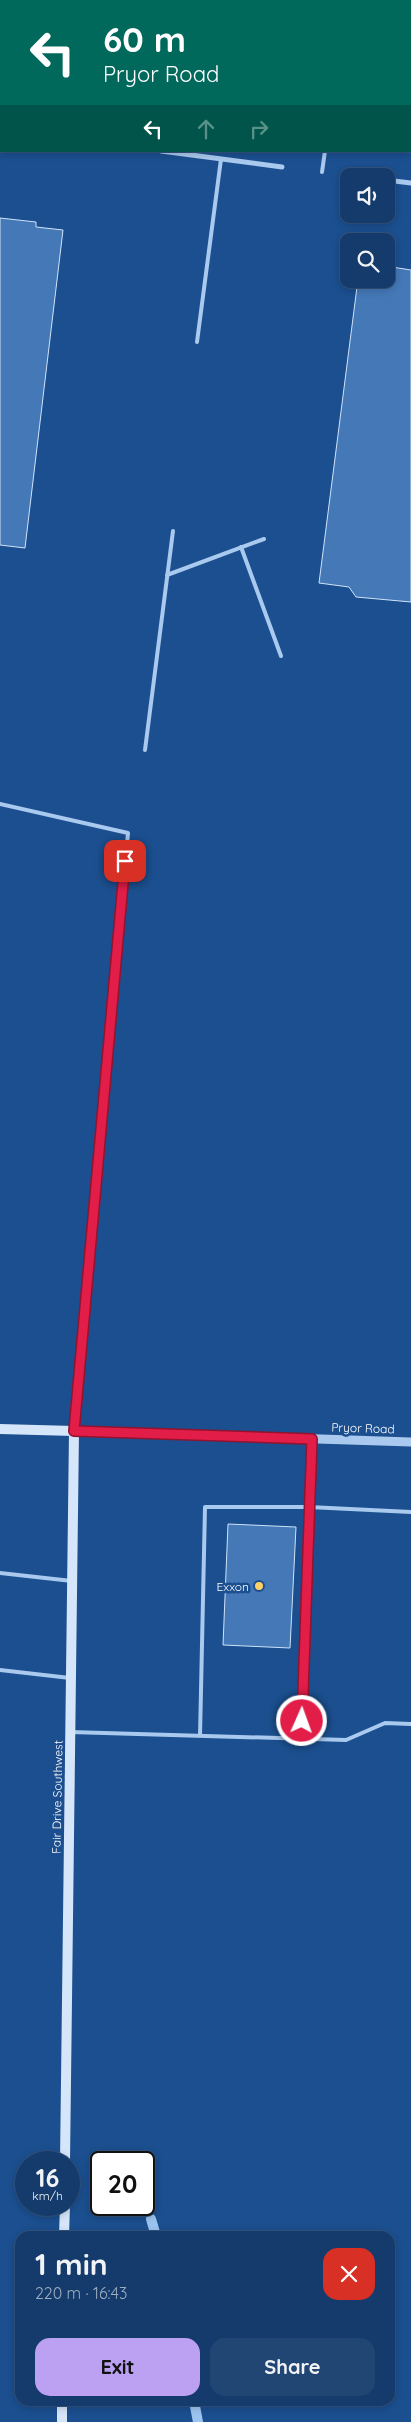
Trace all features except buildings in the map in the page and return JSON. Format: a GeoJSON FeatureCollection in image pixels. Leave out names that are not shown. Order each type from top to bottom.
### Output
{"type":"FeatureCollection","features":[{"type":"Feature","properties":{"kind":"main road"},"geometry":{"type":"LineString","coordinates":[[0,1429],[74,1431]]}},
{"type":"Feature","properties":{"kind":"main road","name":"Fair Drive Southwest"},"geometry":{"type":"LineString","coordinates":[[65,2151],[74,1431]]}},
{"type":"Feature","properties":{"kind":"main road"},"geometry":{"type":"LineString","coordinates":[[64,2231],[65,2216]]}},
{"type":"Feature","properties":{"kind":"main road"},"geometry":{"type":"LineString","coordinates":[[62,2406],[62,2422]]}},
{"type":"Feature","properties":{"kind":"street"},"geometry":{"type":"LineString","coordinates":[[169,152],[282,167]]}},
{"type":"Feature","properties":{"kind":"street"},"geometry":{"type":"LineString","coordinates":[[395,181],[411,183]]}},
{"type":"Feature","properties":{"kind":"street","name":"Pryor Road"},"geometry":{"type":"LineString","coordinates":[[74,1431],[411,1442]]}},
{"type":"Feature","properties":{"kind":"lane"},"geometry":{"type":"LineString","coordinates":[[322,172],[325,152]]}},
{"type":"Feature","properties":{"kind":"lane"},"geometry":{"type":"LineString","coordinates":[[197,342],[221,159]]}},
{"type":"Feature","properties":{"kind":"lane"},"geometry":{"type":"LineString","coordinates":[[145,750],[173,531]]}},
{"type":"Feature","properties":{"kind":"lane"},"geometry":{"type":"LineString","coordinates":[[167,575],[264,539]]}},
{"type":"Feature","properties":{"kind":"lane"},"geometry":{"type":"LineString","coordinates":[[241,547],[280,656]]}},
{"type":"Feature","properties":{"kind":"lane"},"geometry":{"type":"LineString","coordinates":[[0,804],[128,832],[74,1431]]}},
{"type":"Feature","properties":{"kind":"lane"},"geometry":{"type":"LineString","coordinates":[[301,1738],[312,1439]]}},
{"type":"Feature","properties":{"kind":"lane"},"geometry":{"type":"LineString","coordinates":[[200,1736],[205,1507],[309,1507],[411,1512]]}},
{"type":"Feature","properties":{"kind":"lane"},"geometry":{"type":"LineString","coordinates":[[0,1573],[72,1581]]}},
{"type":"Feature","properties":{"kind":"lane"},"geometry":{"type":"LineString","coordinates":[[0,1670],[70,1678]]}},
{"type":"Feature","properties":{"kind":"lane"},"geometry":{"type":"LineString","coordinates":[[70,1732],[346,1740],[385,1724],[411,1724]]}},
{"type":"Feature","properties":{"kind":"waterway"},"geometry":{"type":"LineString","coordinates":[[151,2219],[155,2231]]}},
{"type":"Feature","properties":{"kind":"waterway"},"geometry":{"type":"LineString","coordinates":[[195,2406],[198,2422]]}},
{"type":"Feature","properties":{"kind":"place","name":"Exxon"},"geometry":{"type":"Point","coordinates":[259,1586]}},
{"type":"Feature","properties":{"kind":"route"},"geometry":{"type":"LineString","coordinates":[[125,861],[74,1431],[312,1439],[302,1721]]}}]}
